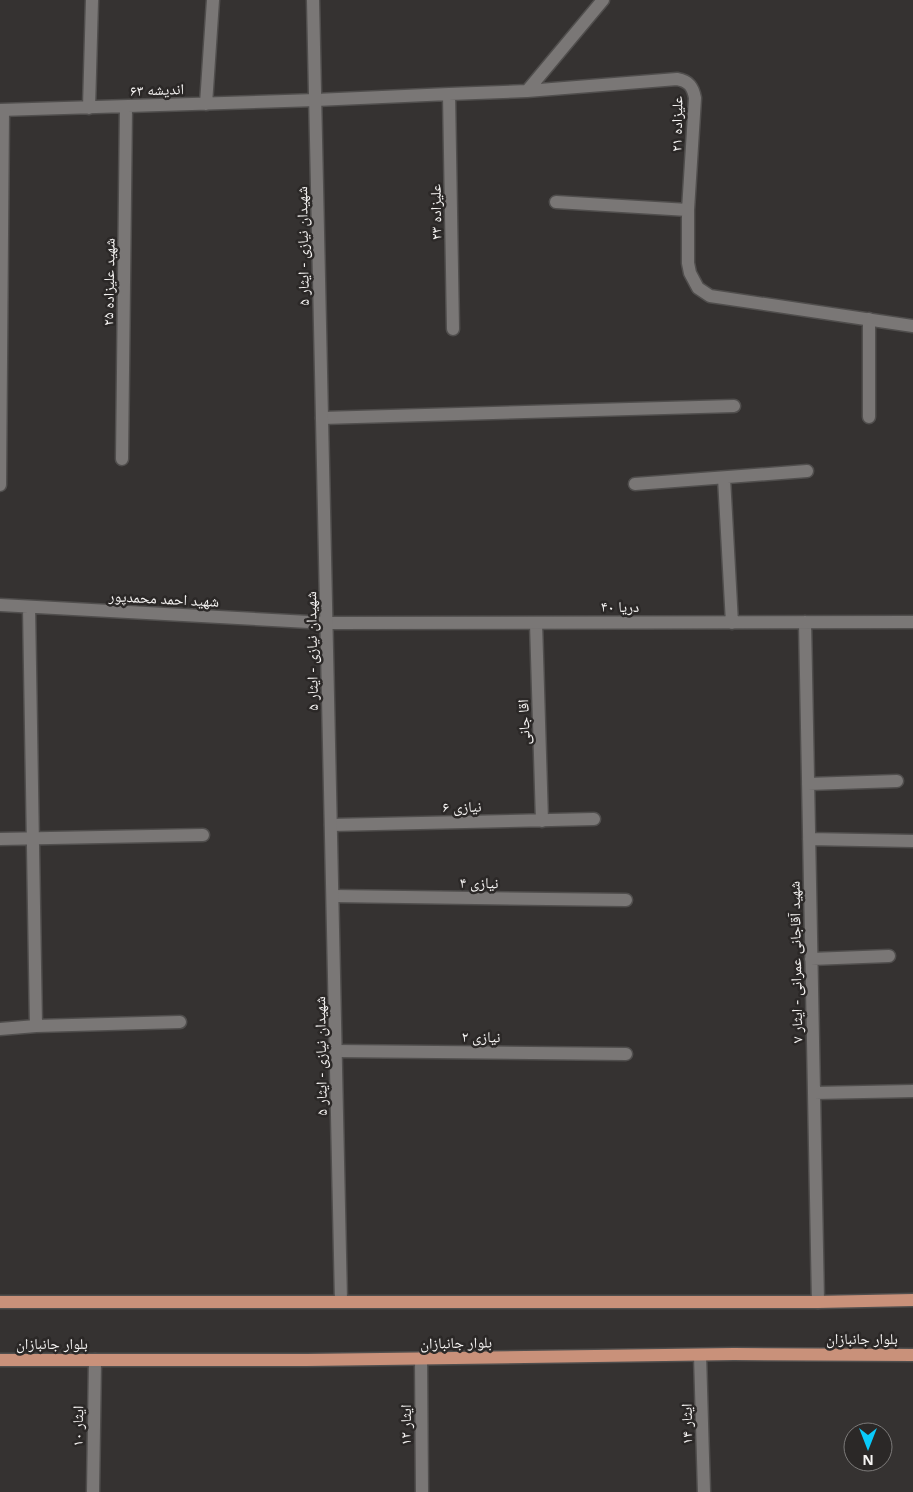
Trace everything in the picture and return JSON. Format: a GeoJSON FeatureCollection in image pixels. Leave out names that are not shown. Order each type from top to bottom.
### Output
{"type":"FeatureCollection","features":[{"type":"Feature","properties":{"kind":"main road"},"geometry":{"type":"LineString","coordinates":[[0,1302],[818,1302],[913,1300]]}},
{"type":"Feature","properties":{"kind":"main road","name":"بلوار جانبازان"},"geometry":{"type":"LineString","coordinates":[[0,1360],[913,1355]]}},
{"type":"Feature","properties":{"kind":"street"},"geometry":{"type":"LineString","coordinates":[[89,108],[92,0]]}},
{"type":"Feature","properties":{"kind":"street"},"geometry":{"type":"LineString","coordinates":[[206,104],[213,0]]}},
{"type":"Feature","properties":{"kind":"street","name":"شهیدان نیازی - ایثار ۵"},"geometry":{"type":"LineString","coordinates":[[313,0],[341,1301]]}},
{"type":"Feature","properties":{"kind":"street"},"geometry":{"type":"LineString","coordinates":[[527,91],[603,0]]}},
{"type":"Feature","properties":{"kind":"street","name":"علیزاده ۲۱"},"geometry":{"type":"LineString","coordinates":[[316,100],[527,91],[684,80],[694,90],[695,98],[688,210],[690,273],[698,288],[710,296],[913,326]]}},
{"type":"Feature","properties":{"kind":"street","name":"علیزاده ۲۳"},"geometry":{"type":"LineString","coordinates":[[450,94],[453,329]]}},
{"type":"Feature","properties":{"kind":"street","name":"اندیشه ۶۳"},"geometry":{"type":"LineString","coordinates":[[1,110],[316,100]]}},
{"type":"Feature","properties":{"kind":"street","name":"شهید علیزاده ۲۵"},"geometry":{"type":"LineString","coordinates":[[122,459],[126,106]]}},
{"type":"Feature","properties":{"kind":"street"},"geometry":{"type":"LineString","coordinates":[[0,485],[1,110]]}},
{"type":"Feature","properties":{"kind":"street"},"geometry":{"type":"LineString","coordinates":[[556,202],[688,210]]}},
{"type":"Feature","properties":{"kind":"street"},"geometry":{"type":"LineString","coordinates":[[868,319],[869,417]]}},
{"type":"Feature","properties":{"kind":"street"},"geometry":{"type":"LineString","coordinates":[[322,418],[734,406]]}},
{"type":"Feature","properties":{"kind":"street"},"geometry":{"type":"LineString","coordinates":[[635,484],[808,471]]}},
{"type":"Feature","properties":{"kind":"street"},"geometry":{"type":"LineString","coordinates":[[724,478],[732,622]]}},
{"type":"Feature","properties":{"kind":"street","name":"شهید احمد محمدپور"},"geometry":{"type":"LineString","coordinates":[[0,605],[327,623]]}},
{"type":"Feature","properties":{"kind":"street"},"geometry":{"type":"LineString","coordinates":[[29,607],[36,1026]]}},
{"type":"Feature","properties":{"kind":"street","name":"اقا جانی"},"geometry":{"type":"LineString","coordinates":[[536,622],[542,820]]}},
{"type":"Feature","properties":{"kind":"street","name":"شهید آقاجانی عمرانی - ایثار ۷"},"geometry":{"type":"LineString","coordinates":[[805,622],[818,1302]]}},
{"type":"Feature","properties":{"kind":"street","name":"دریا ۴۰"},"geometry":{"type":"LineString","coordinates":[[327,623],[913,622]]}},
{"type":"Feature","properties":{"kind":"street"},"geometry":{"type":"LineString","coordinates":[[808,784],[897,781]]}},
{"type":"Feature","properties":{"kind":"street","name":"نیازی ۶"},"geometry":{"type":"LineString","coordinates":[[331,825],[594,819]]}},
{"type":"Feature","properties":{"kind":"street"},"geometry":{"type":"LineString","coordinates":[[0,839],[204,835]]}},
{"type":"Feature","properties":{"kind":"street"},"geometry":{"type":"LineString","coordinates":[[809,839],[913,841]]}},
{"type":"Feature","properties":{"kind":"street","name":"نیازی ۴"},"geometry":{"type":"LineString","coordinates":[[332,896],[626,900]]}},
{"type":"Feature","properties":{"kind":"street"},"geometry":{"type":"LineString","coordinates":[[811,959],[889,956]]}},
{"type":"Feature","properties":{"kind":"street"},"geometry":{"type":"LineString","coordinates":[[0,1029],[36,1026],[180,1022]]}},
{"type":"Feature","properties":{"kind":"street","name":"نیازی ۲"},"geometry":{"type":"LineString","coordinates":[[336,1051],[626,1054]]}},
{"type":"Feature","properties":{"kind":"street"},"geometry":{"type":"LineString","coordinates":[[814,1093],[913,1091]]}},
{"type":"Feature","properties":{"kind":"street","name":"ایثار ۱۴"},"geometry":{"type":"LineString","coordinates":[[700,1355],[704,1492]]}},
{"type":"Feature","properties":{"kind":"street","name":"ایثار ۱۲"},"geometry":{"type":"LineString","coordinates":[[421,1358],[422,1492]]}},
{"type":"Feature","properties":{"kind":"street","name":"ایثار ۱۰"},"geometry":{"type":"LineString","coordinates":[[92,1492],[95,1360]]}}]}
